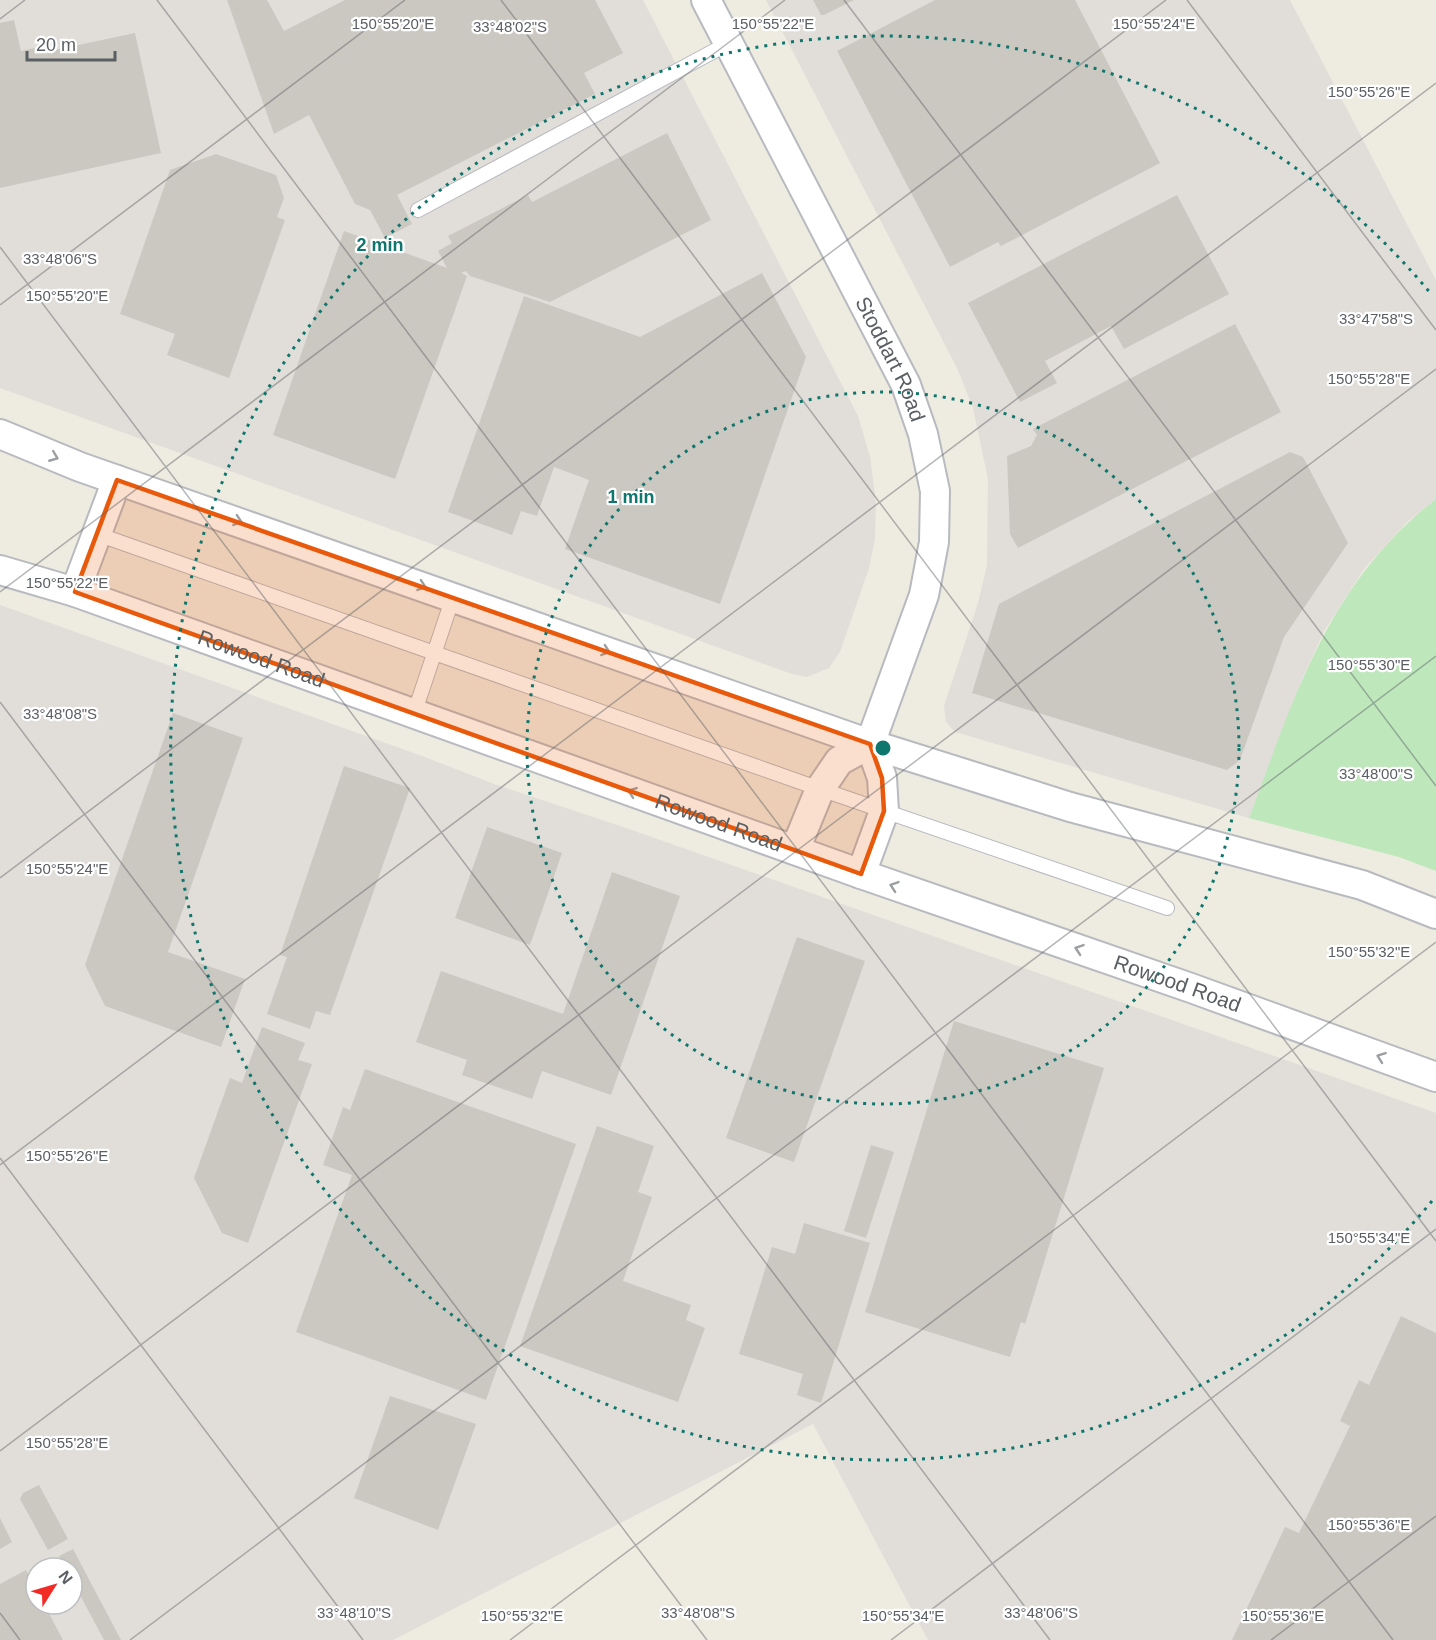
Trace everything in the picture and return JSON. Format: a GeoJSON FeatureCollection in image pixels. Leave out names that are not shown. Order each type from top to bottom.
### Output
{"type":"FeatureCollection","features":[{"type":"Feature","properties":{"kind":"street","name":"Stoddart Road"},"geometry":{"type":"LineString","coordinates":[[706,0],[906,386],[923,434],[935,491],[934,542],[924,595],[870,744]]}},
{"type":"Feature","properties":{"kind":"street"},"geometry":{"type":"LineString","coordinates":[[0,434],[117,480],[870,744],[1070,807],[1362,885],[1436,914]]}},
{"type":"Feature","properties":{"kind":"street"},"geometry":{"type":"LineString","coordinates":[[75,592],[117,480]]}},
{"type":"Feature","properties":{"kind":"street","name":"Rowood Road"},"geometry":{"type":"LineString","coordinates":[[0,570],[75,592],[1436,1077]]}},
{"type":"Feature","properties":{"kind":"street"},"geometry":{"type":"LineString","coordinates":[[795,850],[820,789],[839,761],[870,744]]}},
{"type":"Feature","properties":{"kind":"street"},"geometry":{"type":"LineString","coordinates":[[861,874],[884,810],[882,778],[870,744]]}},
{"type":"Feature","properties":{"kind":"lane"},"geometry":{"type":"LineString","coordinates":[[418,210],[729,43]]}},
{"type":"Feature","properties":{"kind":"lane"},"geometry":{"type":"LineString","coordinates":[[97,534],[820,789],[1167,908]]}},
{"type":"Feature","properties":{"kind":"lane"},"geometry":{"type":"LineString","coordinates":[[414,714],[453,597]]}},
{"type":"Feature","properties":{"kind":"highlighted area"},"geometry":{"type":"Polygon","coordinates":[[[117,480],[870,744],[882,778],[884,811],[861,874],[75,592],[117,480]]]}},
{"type":"Feature","properties":{"kind":"shaded area"},"geometry":{"type":"Polygon","coordinates":[[[0,0],[643,0],[858,416],[870,457],[876,502],[875,539],[869,568],[840,652],[829,668],[807,677],[792,674],[0,388],[0,0]]]}},
{"type":"Feature","properties":{"kind":"shaded area"},"geometry":{"type":"Polygon","coordinates":[[[766,0],[1290,0],[1436,280],[1436,499],[1407,522],[1364,569],[1324,631],[1302,679],[1249,818],[955,732],[946,722],[944,706],[978,603],[987,565],[988,479],[973,408],[957,368],[766,0]]]}},
{"type":"Feature","properties":{"kind":"shaded area"},"geometry":{"type":"Polygon","coordinates":[[[0,605],[497,785],[626,828],[1436,1113],[1436,1640],[928,1640],[813,1424],[393,1640],[0,1640],[0,605]]]}},
{"type":"Feature","properties":{"kind":"green space"},"geometry":{"type":"Polygon","coordinates":[[[1436,499],[1436,871],[1399,857],[1249,818],[1282,728],[1319,644],[1368,567],[1399,532],[1436,499]]]}},
{"type":"Feature","properties":{"kind":"building"},"geometry":{"type":"Polygon","coordinates":[[[227,0],[267,0],[284,31],[345,0],[595,0],[623,53],[584,73],[595,94],[397,195],[412,224],[385,238],[370,210],[355,204],[309,115],[274,134],[227,0]]]}},
{"type":"Feature","properties":{"kind":"building"},"geometry":{"type":"Polygon","coordinates":[[[813,0],[854,0],[821,15],[813,0]]]}},
{"type":"Feature","properties":{"kind":"building"},"geometry":{"type":"Polygon","coordinates":[[[935,0],[1075,0],[1160,163],[1001,246],[998,242],[950,267],[837,51],[935,0]]]}},
{"type":"Feature","properties":{"kind":"building"},"geometry":{"type":"Polygon","coordinates":[[[14,20],[21,51],[35,48],[36,54],[135,33],[161,153],[0,188],[0,23],[14,20]]]}},
{"type":"Feature","properties":{"kind":"building"},"geometry":{"type":"Polygon","coordinates":[[[667,133],[711,220],[550,302],[470,276],[466,271],[461,273],[467,276],[395,479],[273,435],[344,231],[447,268],[438,251],[452,243],[448,236],[528,195],[532,202],[667,133]]]}},
{"type":"Feature","properties":{"kind":"building"},"geometry":{"type":"Polygon","coordinates":[[[216,154],[276,175],[284,198],[277,217],[285,220],[229,378],[167,355],[175,334],[120,314],[170,170],[216,154]]]}},
{"type":"Feature","properties":{"kind":"building"},"geometry":{"type":"Polygon","coordinates":[[[1177,195],[1229,294],[1124,349],[1111,326],[1045,361],[1057,383],[1020,402],[968,303],[1177,195]]]}},
{"type":"Feature","properties":{"kind":"building"},"geometry":{"type":"Polygon","coordinates":[[[762,273],[806,357],[720,604],[565,549],[589,480],[554,467],[537,516],[521,511],[512,535],[448,512],[524,296],[640,337],[762,273]]]}},
{"type":"Feature","properties":{"kind":"building"},"geometry":{"type":"Polygon","coordinates":[[[1235,324],[1281,412],[1018,548],[1010,534],[1007,456],[1031,446],[1037,435],[1033,429],[1235,324]]]}},
{"type":"Feature","properties":{"kind":"building"},"geometry":{"type":"Polygon","coordinates":[[[1290,452],[1303,457],[1348,543],[1284,637],[1240,760],[1227,770],[972,693],[999,604],[1290,452]]]}},
{"type":"Feature","properties":{"kind":"building"},"geometry":{"type":"Polygon","coordinates":[[[173,713],[243,738],[168,952],[245,979],[221,1047],[105,1006],[85,965],[173,713]]]}},
{"type":"Feature","properties":{"kind":"building"},"geometry":{"type":"Polygon","coordinates":[[[344,766],[410,788],[330,1015],[316,1011],[310,1029],[267,1014],[287,957],[280,955],[344,766]]]}},
{"type":"Feature","properties":{"kind":"building"},"geometry":{"type":"Polygon","coordinates":[[[487,827],[562,853],[530,945],[455,918],[487,827]]]}},
{"type":"Feature","properties":{"kind":"building"},"geometry":{"type":"Polygon","coordinates":[[[612,872],[680,896],[611,1095],[542,1071],[532,1099],[462,1075],[467,1060],[416,1042],[441,971],[563,1014],[612,872]]]}},
{"type":"Feature","properties":{"kind":"building"},"geometry":{"type":"Polygon","coordinates":[[[797,937],[865,961],[794,1162],[726,1138],[797,937]]]}},
{"type":"Feature","properties":{"kind":"building"},"geometry":{"type":"Polygon","coordinates":[[[954,1021],[1104,1068],[1025,1324],[1021,1322],[1010,1357],[865,1312],[954,1021]]]}},
{"type":"Feature","properties":{"kind":"building"},"geometry":{"type":"Polygon","coordinates":[[[262,1027],[305,1043],[298,1060],[312,1064],[248,1243],[222,1233],[194,1178],[230,1078],[242,1083],[262,1027]]]}},
{"type":"Feature","properties":{"kind":"building"},"geometry":{"type":"Polygon","coordinates":[[[365,1069],[576,1144],[486,1400],[296,1332],[352,1175],[323,1165],[343,1107],[350,1110],[365,1069]]]}},
{"type":"Feature","properties":{"kind":"building"},"geometry":{"type":"Polygon","coordinates":[[[597,1126],[654,1146],[638,1192],[652,1197],[623,1281],[691,1305],[686,1320],[705,1328],[678,1402],[520,1346],[597,1126]]]}},
{"type":"Feature","properties":{"kind":"building"},"geometry":{"type":"Polygon","coordinates":[[[871,1145],[894,1152],[866,1238],[844,1231],[871,1145]]]}},
{"type":"Feature","properties":{"kind":"building"},"geometry":{"type":"Polygon","coordinates":[[[804,1223],[870,1243],[821,1403],[797,1395],[803,1374],[739,1354],[772,1247],[795,1254],[804,1223]]]}},
{"type":"Feature","properties":{"kind":"building"},"geometry":{"type":"Polygon","coordinates":[[[1401,1316],[1436,1333],[1436,1640],[1232,1640],[1285,1527],[1299,1533],[1350,1426],[1340,1421],[1359,1380],[1369,1385],[1401,1316]]]}},
{"type":"Feature","properties":{"kind":"building"},"geometry":{"type":"Polygon","coordinates":[[[390,1396],[476,1424],[438,1530],[354,1498],[390,1396]]]}},
{"type":"Feature","properties":{"kind":"building"},"geometry":{"type":"Polygon","coordinates":[[[39,1485],[68,1539],[48,1550],[20,1499],[23,1493],[39,1485]]]}},
{"type":"Feature","properties":{"kind":"building"},"geometry":{"type":"Polygon","coordinates":[[[0,1518],[12,1542],[0,1549],[0,1518]]]}},
{"type":"Feature","properties":{"kind":"building"},"geometry":{"type":"Polygon","coordinates":[[[73,1549],[77,1556],[59,1556],[73,1549]]]}},
{"type":"Feature","properties":{"kind":"building"},"geometry":{"type":"Polygon","coordinates":[[[84,1570],[121,1640],[104,1640],[84,1602],[84,1570]]]}},
{"type":"Feature","properties":{"kind":"building"},"geometry":{"type":"Polygon","coordinates":[[[24,1571],[24,1616],[50,1616],[63,1640],[0,1640],[0,1584],[24,1571]]]}}]}
